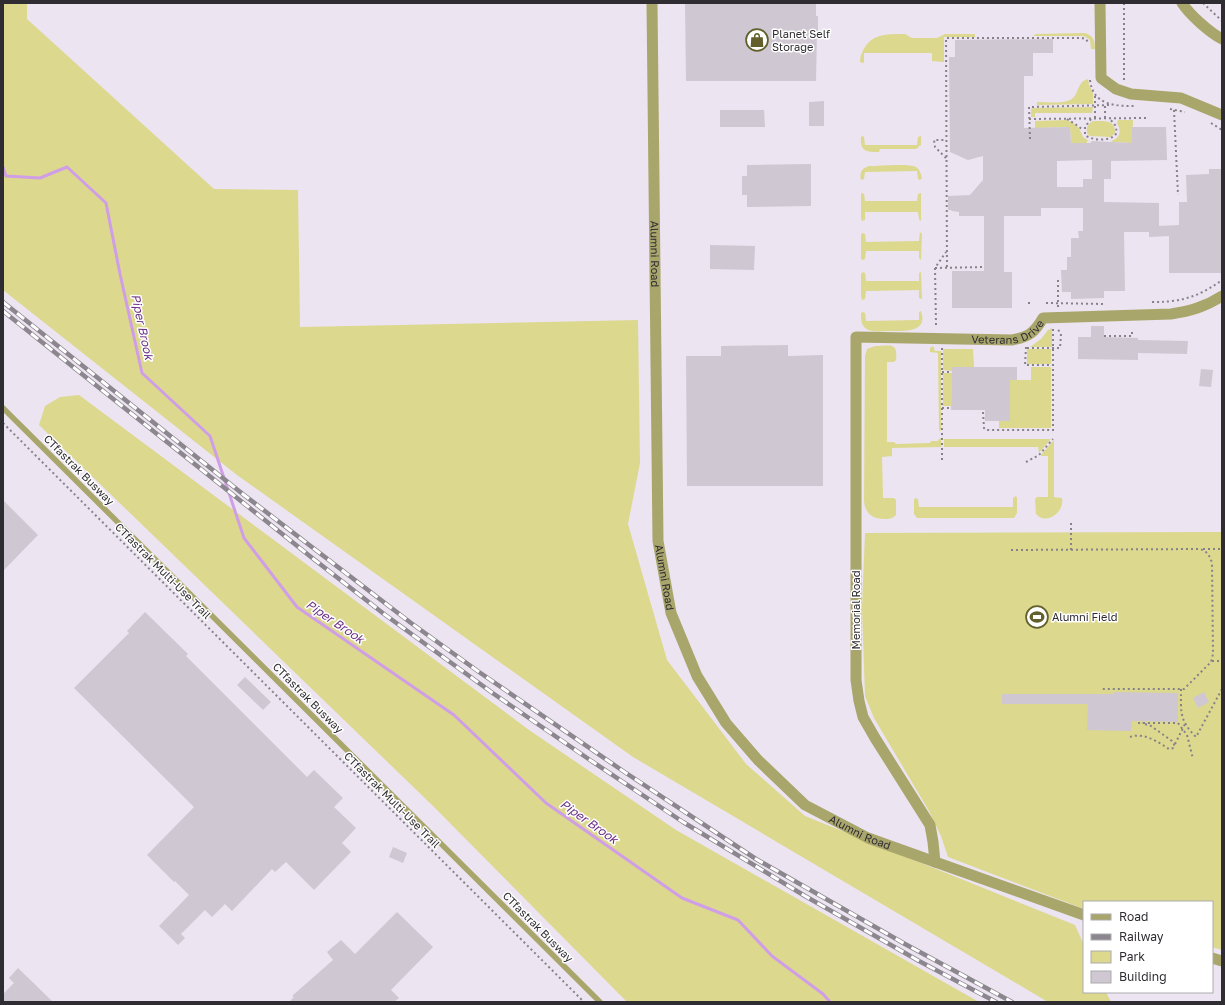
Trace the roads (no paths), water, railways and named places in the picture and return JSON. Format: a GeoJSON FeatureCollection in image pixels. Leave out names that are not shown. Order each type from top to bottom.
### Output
{"type":"FeatureCollection","features":[{"type":"Feature","properties":{"kind":"street","name":"Alumni Road"},"geometry":{"type":"LineString","coordinates":[[652,3],[658,541],[671,613],[698,676],[726,723],[758,760],[805,805],[868,838],[1083,915]]}},
{"type":"Feature","properties":{"kind":"street"},"geometry":{"type":"LineString","coordinates":[[1100,3],[1101,78],[1116,89],[1124,92],[1131,94],[1181,98],[1222,115]]}},
{"type":"Feature","properties":{"kind":"street"},"geometry":{"type":"LineString","coordinates":[[1182,3],[1185,8],[1213,34],[1222,39]]}},
{"type":"Feature","properties":{"kind":"street","name":"Veterans Drive"},"geometry":{"type":"LineString","coordinates":[[856,337],[1012,340],[1031,334],[1043,318],[1171,314],[1191,311],[1211,303],[1222,296]]}},
{"type":"Feature","properties":{"kind":"street","name":"Memorial Road"},"geometry":{"type":"LineString","coordinates":[[856,337],[856,680],[859,701],[863,717],[875,738],[930,825],[935,862]]}},
{"type":"Feature","properties":{"kind":"lane","name":"CTfastrak Busway"},"geometry":{"type":"LineString","coordinates":[[3,408],[600,1002]]}},
{"type":"Feature","properties":{"kind":"waterway","name":"Piper Brook"},"geometry":{"type":"LineString","coordinates":[[3,167],[6,176],[40,178],[67,167],[106,203],[142,373],[210,436],[244,538],[297,607],[454,715],[546,803],[682,898],[738,920],[772,956],[823,994],[830,1002]]}},
{"type":"Feature","properties":{"kind":"railway"},"geometry":{"type":"LineString","coordinates":[[3,302],[244,495],[411,623],[479,672],[623,771],[756,859],[905,944],[1012,1002]]}},
{"type":"Feature","properties":{"kind":"railway"},"geometry":{"type":"LineString","coordinates":[[3,311],[384,614],[494,694],[683,822],[805,896],[919,961],[996,1002]]}},
{"type":"Feature","properties":{"kind":"place","name":"Planet Self Storage"},"geometry":{"type":"Point","coordinates":[757,40]}},
{"type":"Feature","properties":{"kind":"place","name":"Alumni Field"},"geometry":{"type":"Point","coordinates":[1037,617]}}]}
